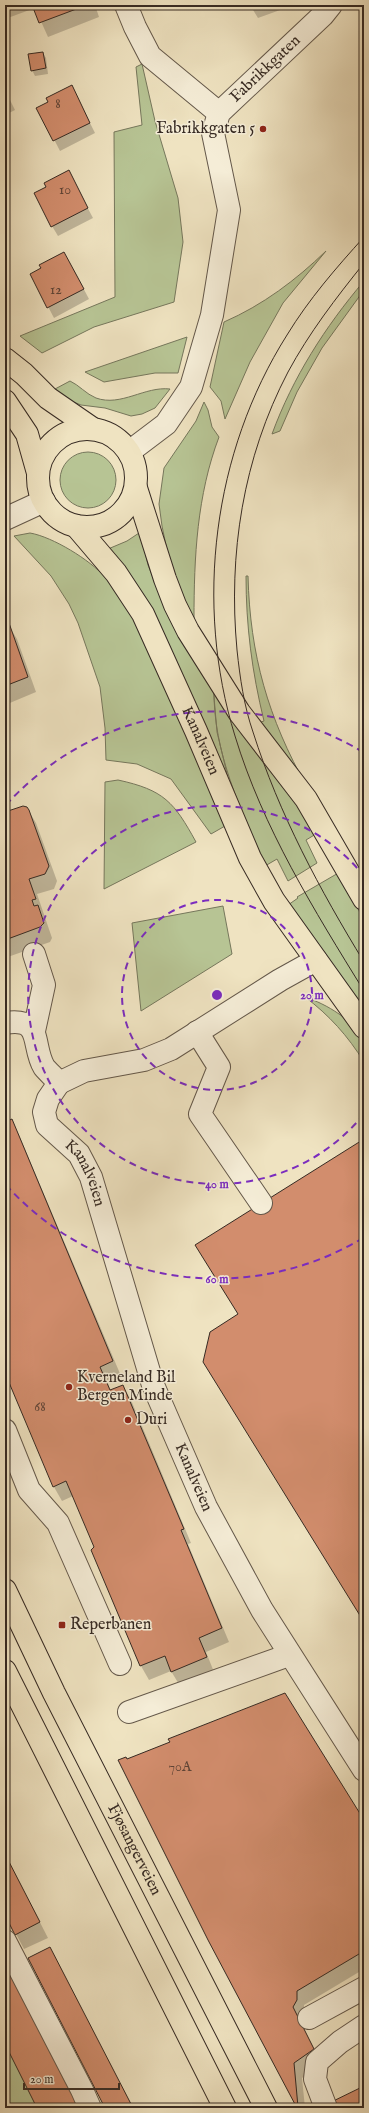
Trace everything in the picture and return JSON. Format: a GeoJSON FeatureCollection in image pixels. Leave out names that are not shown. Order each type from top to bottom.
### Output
{"type":"FeatureCollection","features":[{"type":"Feature","properties":{"kind":"main road"},"geometry":{"type":"LineString","coordinates":[[5,359],[24,374],[48,398],[92,429],[107,434],[120,441],[129,452],[136,476],[136,488],[165,579],[175,605],[188,631],[239,712],[306,799],[364,899]]}},
{"type":"Feature","properties":{"kind":"main road"},"geometry":{"type":"LineString","coordinates":[[5,401],[27,434],[38,473],[39,488],[44,501],[52,512],[63,521],[76,526],[89,528],[114,520],[128,505],[136,488]]}},
{"type":"Feature","properties":{"kind":"main road"},"geometry":{"type":"LineString","coordinates":[[38,473],[42,458],[51,446],[63,436],[77,430],[92,429]]}},
{"type":"Feature","properties":{"kind":"main road","name":"Kanalveien"},"geometry":{"type":"LineString","coordinates":[[76,526],[116,573],[143,614],[196,731],[250,858],[274,901],[364,1027]]}},
{"type":"Feature","properties":{"kind":"main road","name":"Fjøsangerveien"},"geometry":{"type":"LineString","coordinates":[[5,1590],[54,1693],[266,2108]]}},
{"type":"Feature","properties":{"kind":"main road"},"geometry":{"type":"LineString","coordinates":[[5,1671],[225,2108]]}},
{"type":"Feature","properties":{"kind":"lane"},"geometry":{"type":"LineString","coordinates":[[126,5],[135,27],[150,56],[218,113]]}},
{"type":"Feature","properties":{"kind":"lane","name":"Fabrikkgaten"},"geometry":{"type":"LineString","coordinates":[[129,452],[166,424],[191,386],[212,315],[229,210],[213,132],[218,113],[323,15],[331,5]]}},
{"type":"Feature","properties":{"kind":"lane"},"geometry":{"type":"LineString","coordinates":[[5,520],[44,501]]}},
{"type":"Feature","properties":{"kind":"lane"},"geometry":{"type":"LineString","coordinates":[[34,954],[44,985],[34,1031],[44,1066],[59,1083],[84,1071],[144,1060],[171,1049],[280,980],[316,960]]}},
{"type":"Feature","properties":{"kind":"lane"},"geometry":{"type":"LineString","coordinates":[[5,1023],[24,1022],[34,1031]]}},
{"type":"Feature","properties":{"kind":"lane"},"geometry":{"type":"LineString","coordinates":[[197,1032],[219,1066],[200,1114],[261,1203]]}},
{"type":"Feature","properties":{"kind":"lane","name":"Kanalveien"},"geometry":{"type":"LineString","coordinates":[[59,1083],[48,1099],[44,1112],[47,1125],[79,1154],[91,1177],[153,1384],[177,1444],[206,1507],[262,1610],[289,1655],[333,1718],[364,1770]]}},
{"type":"Feature","properties":{"kind":"lane"},"geometry":{"type":"LineString","coordinates":[[5,1430],[29,1490],[58,1523],[120,1664]]}},
{"type":"Feature","properties":{"kind":"lane"},"geometry":{"type":"LineString","coordinates":[[129,1712],[289,1655]]}},
{"type":"Feature","properties":{"kind":"lane"},"geometry":{"type":"LineString","coordinates":[[5,1941],[90,2108]]}},
{"type":"Feature","properties":{"kind":"lane"},"geometry":{"type":"LineString","coordinates":[[309,2018],[364,1988]]}},
{"type":"Feature","properties":{"kind":"lane"},"geometry":{"type":"LineString","coordinates":[[326,2108],[315,2079],[317,2062],[340,2042],[364,2026]]}},
{"type":"Feature","properties":{"kind":"green space"},"geometry":{"type":"Polygon","coordinates":[[[142,64],[155,121],[178,198],[183,242],[174,302],[94,327],[42,353],[20,336],[115,297],[114,132],[142,125],[136,67],[142,64]]]}},
{"type":"Feature","properties":{"kind":"green space"},"geometry":{"type":"Polygon","coordinates":[[[326,251],[283,303],[250,362],[225,419],[221,401],[210,387],[224,322],[266,300],[291,282],[326,251]]]}},
{"type":"Feature","properties":{"kind":"green space"},"geometry":{"type":"Polygon","coordinates":[[[364,281],[364,290],[322,348],[297,392],[280,431],[272,434],[280,413],[311,353],[336,316],[364,281]]]}},
{"type":"Feature","properties":{"kind":"green space"},"geometry":{"type":"Polygon","coordinates":[[[187,337],[178,373],[155,373],[104,382],[85,372],[187,337]]]}},
{"type":"Feature","properties":{"kind":"green space"},"geometry":{"type":"Polygon","coordinates":[[[70,381],[92,396],[105,400],[115,400],[151,390],[170,389],[155,408],[142,414],[131,416],[105,408],[81,405],[71,401],[55,389],[70,381]]]}},
{"type":"Feature","properties":{"kind":"green space"},"geometry":{"type":"Polygon","coordinates":[[[204,402],[208,410],[212,427],[219,437],[201,504],[196,549],[194,619],[182,596],[168,555],[159,504],[164,468],[196,421],[204,402]]]}},
{"type":"Feature","properties":{"kind":"green space"},"geometry":{"type":"Polygon","coordinates":[[[88,452],[99,454],[108,460],[114,469],[116,480],[114,491],[108,500],[99,506],[88,508],[77,506],[68,500],[62,491],[60,480],[62,469],[68,460],[77,454],[88,452]]]}},
{"type":"Feature","properties":{"kind":"green space"},"geometry":{"type":"Polygon","coordinates":[[[30,533],[39,535],[60,544],[81,557],[98,570],[116,590],[134,619],[150,651],[225,826],[211,834],[171,779],[137,764],[106,760],[105,728],[100,687],[78,623],[69,604],[51,576],[14,536],[30,533]]]}},
{"type":"Feature","properties":{"kind":"green space"},"geometry":{"type":"Polygon","coordinates":[[[139,533],[141,534],[148,565],[166,610],[213,685],[217,732],[229,782],[108,549],[127,541],[139,533]]]}},
{"type":"Feature","properties":{"kind":"green space"},"geometry":{"type":"Polygon","coordinates":[[[246,576],[248,576],[257,659],[264,685],[282,736],[307,787],[263,728],[261,722],[264,721],[253,667],[246,595],[246,576]]]}},
{"type":"Feature","properties":{"kind":"green space"},"geometry":{"type":"Polygon","coordinates":[[[214,689],[297,804],[316,834],[306,840],[317,863],[288,881],[277,859],[265,866],[238,802],[223,758],[218,735],[214,689]]]}},
{"type":"Feature","properties":{"kind":"green space"},"geometry":{"type":"Polygon","coordinates":[[[118,780],[146,788],[157,793],[166,800],[174,807],[196,842],[104,889],[105,782],[118,780]]]}},
{"type":"Feature","properties":{"kind":"green space"},"geometry":{"type":"Polygon","coordinates":[[[340,872],[364,921],[364,1011],[288,905],[298,898],[297,897],[340,872]]]}},
{"type":"Feature","properties":{"kind":"green space"},"geometry":{"type":"Polygon","coordinates":[[[223,906],[232,954],[141,1011],[132,923],[223,906]]]}},
{"type":"Feature","properties":{"kind":"green space"},"geometry":{"type":"Polygon","coordinates":[[[305,997],[331,1009],[354,1027],[365,1045],[364,1062],[338,1026],[305,997]]]}},
{"type":"Feature","properties":{"kind":"green space"},"geometry":{"type":"Polygon","coordinates":[[[5,2039],[41,2108],[5,2108],[5,2039]]]}},
{"type":"Feature","properties":{"kind":"building"},"geometry":{"type":"Polygon","coordinates":[[[32,5],[87,5],[39,23],[32,5]]]}},
{"type":"Feature","properties":{"kind":"building"},"geometry":{"type":"Polygon","coordinates":[[[43,52],[46,68],[31,71],[28,54],[43,52]]]}},
{"type":"Feature","properties":{"kind":"building"},"geometry":{"type":"Polygon","coordinates":[[[72,85],[90,123],[53,141],[36,108],[48,102],[46,98],[72,85]]]}},
{"type":"Feature","properties":{"kind":"building"},"geometry":{"type":"Polygon","coordinates":[[[69,170],[88,208],[51,227],[34,193],[46,187],[44,183],[69,170]]]}},
{"type":"Feature","properties":{"kind":"building"},"geometry":{"type":"Polygon","coordinates":[[[64,252],[84,289],[47,308],[30,274],[41,268],[39,265],[64,252]]]}},
{"type":"Feature","properties":{"kind":"building"},"geometry":{"type":"Polygon","coordinates":[[[5,618],[9,623],[28,677],[5,686],[5,618]]]}},
{"type":"Feature","properties":{"kind":"building"},"geometry":{"type":"Polygon","coordinates":[[[23,806],[27,807],[29,810],[49,866],[45,874],[29,879],[36,899],[32,900],[34,906],[38,905],[44,923],[40,927],[5,940],[5,812],[23,806]]]}},
{"type":"Feature","properties":{"kind":"building"},"geometry":{"type":"Polygon","coordinates":[[[12,1119],[113,1361],[100,1367],[110,1390],[123,1385],[184,1529],[181,1530],[222,1628],[199,1638],[207,1657],[171,1672],[165,1656],[140,1666],[91,1550],[94,1547],[66,1481],[53,1487],[5,1373],[5,1122],[12,1119]]]}},
{"type":"Feature","properties":{"kind":"building"},"geometry":{"type":"Polygon","coordinates":[[[364,1139],[364,1622],[203,1362],[210,1332],[238,1314],[195,1245],[364,1139]]]}},
{"type":"Feature","properties":{"kind":"building"},"geometry":{"type":"Polygon","coordinates":[[[285,1693],[364,1820],[364,1951],[297,1991],[297,2000],[293,2007],[314,2049],[294,2063],[297,2108],[208,1940],[118,1760],[126,1757],[127,1759],[170,1742],[168,1739],[285,1693]]]}},
{"type":"Feature","properties":{"kind":"building"},"geometry":{"type":"Polygon","coordinates":[[[5,1854],[40,1922],[15,1935],[5,1915],[5,1854]]]}},
{"type":"Feature","properties":{"kind":"building"},"geometry":{"type":"Polygon","coordinates":[[[50,1947],[131,2104],[124,2108],[105,2108],[28,1958],[50,1947]]]}},
{"type":"Feature","properties":{"kind":"building"},"geometry":{"type":"Polygon","coordinates":[[[5,1957],[82,2108],[37,2108],[5,2044],[5,1957]]]}},
{"type":"Feature","properties":{"kind":"building"},"geometry":{"type":"Polygon","coordinates":[[[364,2086],[364,2108],[319,2108],[364,2086]]]}},
{"type":"Feature","properties":{"kind":"tram line"},"geometry":{"type":"LineString","coordinates":[[364,237],[333,272],[304,309],[287,335],[262,380],[242,428],[227,478],[218,530],[214,582],[215,634],[222,686],[235,736],[247,770],[260,803],[291,868],[364,991]]}},
{"type":"Feature","properties":{"kind":"tram line"},"geometry":{"type":"LineString","coordinates":[[364,263],[323,316],[305,343],[288,372],[273,405],[260,438],[242,507],[237,543],[235,578],[237,650],[243,692],[247,712],[263,762],[288,822],[316,879],[364,962]]}},
{"type":"Feature","properties":{"kind":"place","name":"Fabrikkgaten 5"},"geometry":{"type":"Point","coordinates":[263,129]}},
{"type":"Feature","properties":{"kind":"place","name":"Kverneland Bil Bergen Minde"},"geometry":{"type":"Point","coordinates":[69,1387]}},
{"type":"Feature","properties":{"kind":"place","name":"Duri"},"geometry":{"type":"Point","coordinates":[128,1420]}},
{"type":"Feature","properties":{"kind":"place","name":"Reperbanen"},"geometry":{"type":"Point","coordinates":[62,1625]}}]}
